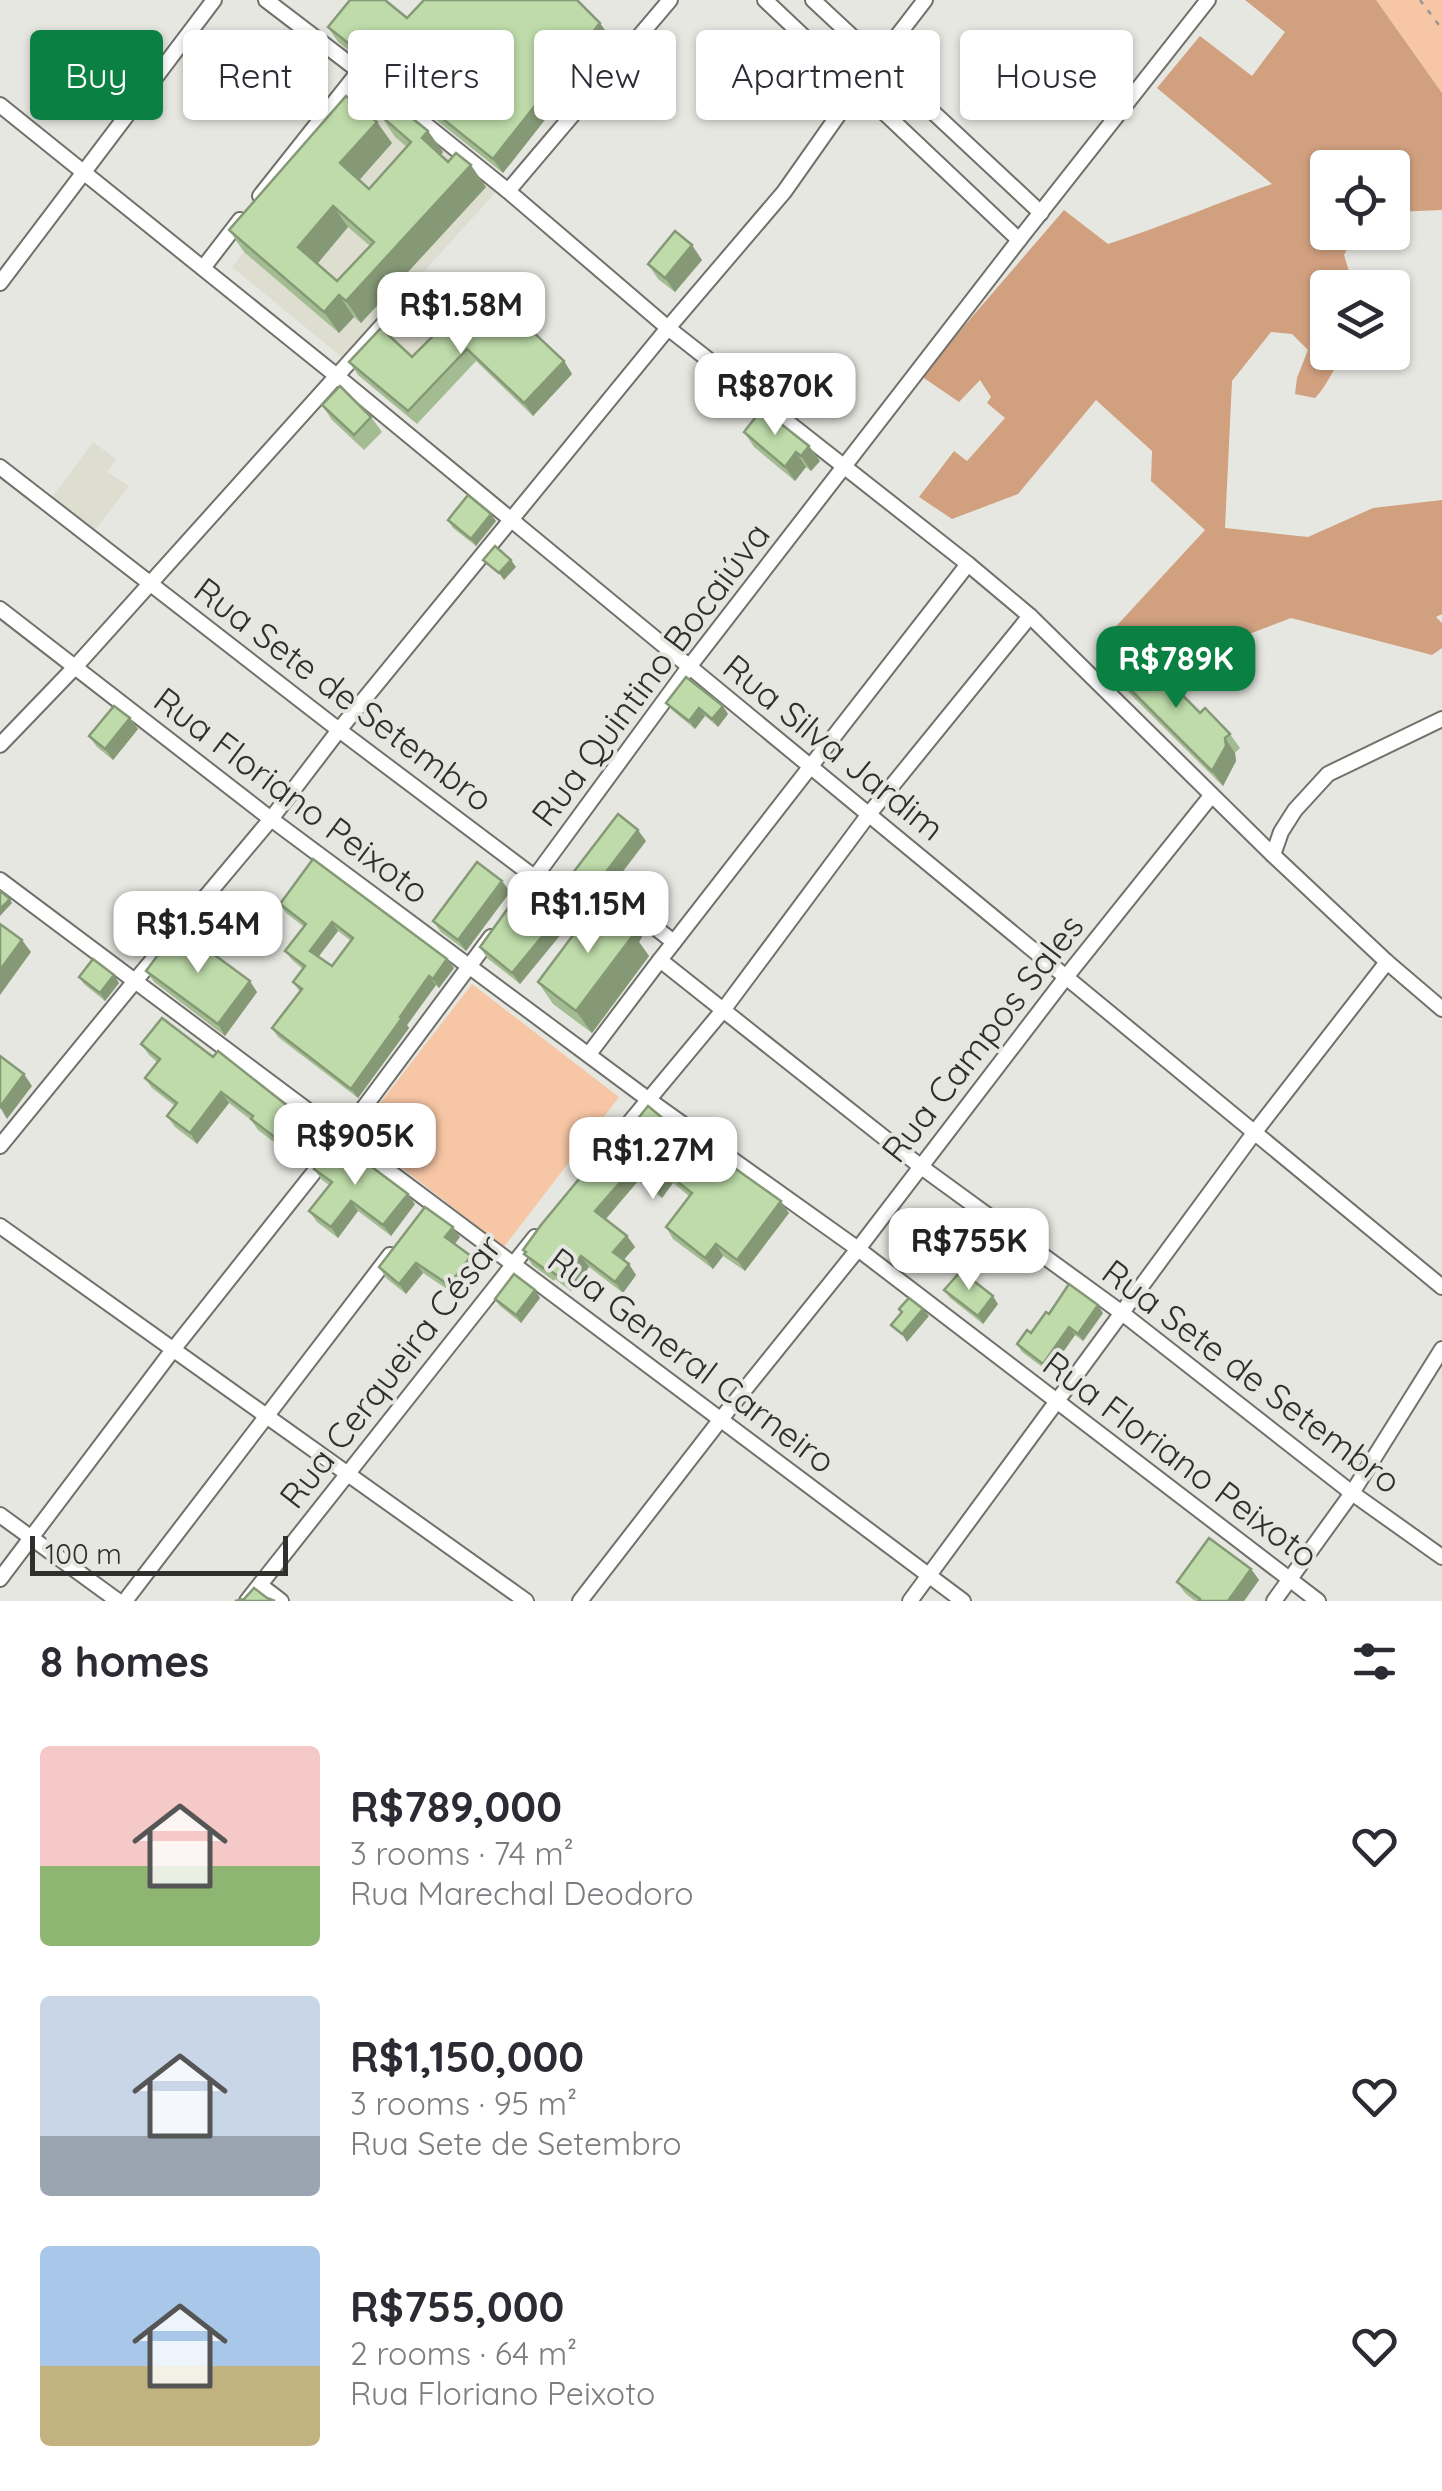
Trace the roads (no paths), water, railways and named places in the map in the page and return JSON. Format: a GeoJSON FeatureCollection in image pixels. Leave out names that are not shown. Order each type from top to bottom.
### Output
{"type":"FeatureCollection","features":[{"type":"Feature","properties":{"kind":"street"},"geometry":{"type":"LineString","coordinates":[[0,283],[214,0]]}},
{"type":"Feature","properties":{"kind":"street"},"geometry":{"type":"LineString","coordinates":[[266,0],[348,63]]}},
{"type":"Feature","properties":{"kind":"street"},"geometry":{"type":"LineString","coordinates":[[508,192],[670,0]]}},
{"type":"Feature","properties":{"kind":"street"},"geometry":{"type":"LineString","coordinates":[[765,0],[797,30]]}},
{"type":"Feature","properties":{"kind":"street"},"geometry":{"type":"LineString","coordinates":[[813,0],[844,30]]}},
{"type":"Feature","properties":{"kind":"street"},"geometry":{"type":"LineString","coordinates":[[903,30],[926,0]]}},
{"type":"Feature","properties":{"kind":"street","name":"Rua Quintino Bocaiúva"},"geometry":{"type":"LineString","coordinates":[[514,906],[689,667],[1208,0]]}},
{"type":"Feature","properties":{"kind":"street"},"geometry":{"type":"LineString","coordinates":[[203,268],[348,85]]}},
{"type":"Feature","properties":{"kind":"street","name":"Rua Silva Jardim"},"geometry":{"type":"LineString","coordinates":[[0,105],[338,377],[1442,1287]]}},
{"type":"Feature","properties":{"kind":"street"},"geometry":{"type":"LineString","coordinates":[[940,119],[1041,213]]}},
{"type":"Feature","properties":{"kind":"street"},"geometry":{"type":"LineString","coordinates":[[419,120],[668,328],[1030,616],[1210,796],[1442,1009]]}},
{"type":"Feature","properties":{"kind":"street"},"geometry":{"type":"LineString","coordinates":[[0,1146],[271,819],[339,730],[668,328],[784,192],[835,120]]}},
{"type":"Feature","properties":{"kind":"street"},"geometry":{"type":"LineString","coordinates":[[893,120],[1019,240]]}},
{"type":"Feature","properties":{"kind":"street"},"geometry":{"type":"LineString","coordinates":[[0,745],[76,666],[415,289]]}},
{"type":"Feature","properties":{"kind":"street","name":"Rua Sete de Setembro"},"geometry":{"type":"LineString","coordinates":[[0,467],[582,913],[606,920],[638,916],[674,942]]}},
{"type":"Feature","properties":{"kind":"street"},"geometry":{"type":"LineString","coordinates":[[589,1054],[968,564]]}},
{"type":"Feature","properties":{"kind":"street","name":"Rua Floriano Peixoto"},"geometry":{"type":"LineString","coordinates":[[0,609],[271,819],[649,1100],[858,1249],[1318,1601]]}},
{"type":"Feature","properties":{"kind":"street"},"geometry":{"type":"LineString","coordinates":[[574,1189],[724,1009],[869,814],[1030,616]]}},
{"type":"Feature","properties":{"kind":"street"},"geometry":{"type":"LineString","coordinates":[[1272,855],[1295,810],[1328,774],[1442,718]]}},
{"type":"Feature","properties":{"kind":"street","name":"Rua Campos Sales"},"geometry":{"type":"LineString","coordinates":[[580,1601],[1210,796]]}},
{"type":"Feature","properties":{"kind":"street","name":"Rua General Carneiro"},"geometry":{"type":"LineString","coordinates":[[0,880],[963,1601]]}},
{"type":"Feature","properties":{"kind":"street"},"geometry":{"type":"LineString","coordinates":[[0,1578],[172,1351],[342,1137],[502,922]]}},
{"type":"Feature","properties":{"kind":"street","name":"Rua Sete de Setembro"},"geometry":{"type":"LineString","coordinates":[[660,960],[920,1166],[1122,1313],[1352,1494],[1442,1557]]}},
{"type":"Feature","properties":{"kind":"street"},"geometry":{"type":"LineString","coordinates":[[910,1601],[1254,1133],[1387,962]]}},
{"type":"Feature","properties":{"kind":"street"},"geometry":{"type":"LineString","coordinates":[[419,1218],[430,1202]]}},
{"type":"Feature","properties":{"kind":"street","name":"Rua Cerqueira César"},"geometry":{"type":"LineString","coordinates":[[246,1601],[550,1219]]}},
{"type":"Feature","properties":{"kind":"street"},"geometry":{"type":"LineString","coordinates":[[0,1226],[526,1601]]}},
{"type":"Feature","properties":{"kind":"street"},"geometry":{"type":"LineString","coordinates":[[0,1515],[122,1601],[395,1248]]}},
{"type":"Feature","properties":{"kind":"street"},"geometry":{"type":"LineString","coordinates":[[1274,1601],[1352,1494],[1442,1349]]}},
{"type":"Feature","properties":{"kind":"street"},"geometry":{"type":"LineString","coordinates":[[260,1585],[280,1601]]}}]}
